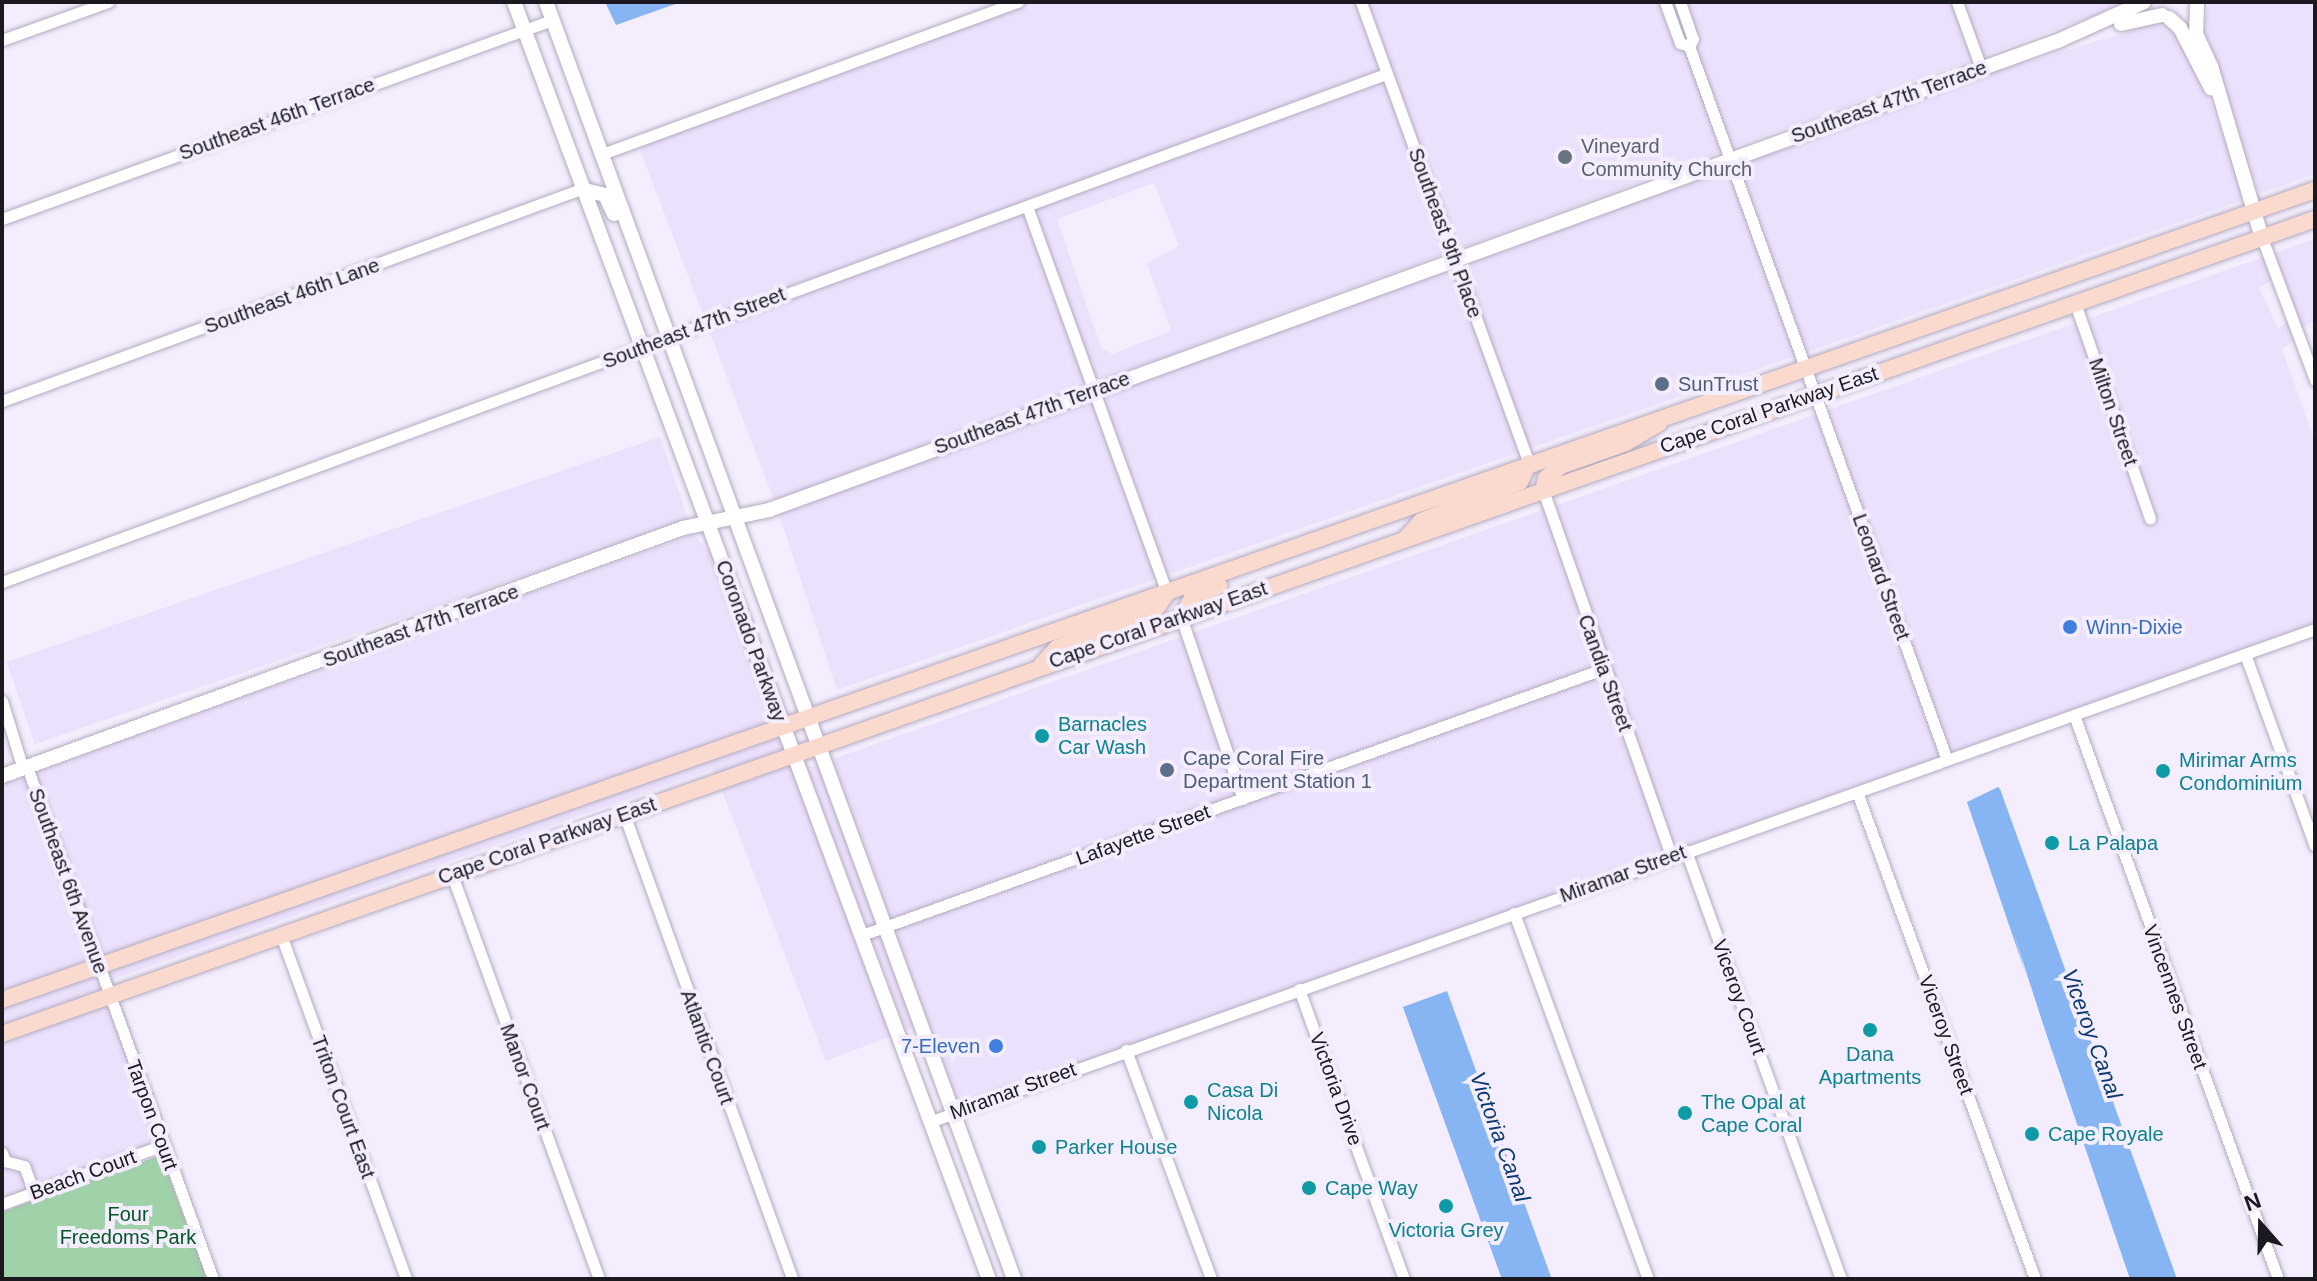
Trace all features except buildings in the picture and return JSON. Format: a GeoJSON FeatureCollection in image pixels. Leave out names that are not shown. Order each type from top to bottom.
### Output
{"type":"FeatureCollection","features":[{"type":"Feature","properties":{"kind":"main road","name":"Cape Coral Parkway East"},"geometry":{"type":"LineString","coordinates":[[2,1000],[2315,190]]}},
{"type":"Feature","properties":{"kind":"main road","name":"Cape Coral Parkway East"},"geometry":{"type":"LineString","coordinates":[[2,1034],[1815,394],[2076,306],[2315,219]]}},
{"type":"Feature","properties":{"kind":"main road"},"geometry":{"type":"LineString","coordinates":[[1543,490],[1546,478],[1561,466],[1640,437],[1665,416]]}},
{"type":"Feature","properties":{"kind":"main road"},"geometry":{"type":"LineString","coordinates":[[1406,538],[1421,521],[1520,482],[1529,463]]}},
{"type":"Feature","properties":{"kind":"main road"},"geometry":{"type":"LineString","coordinates":[[1181,617],[1186,604],[1201,592],[1280,562],[1306,543]]}},
{"type":"Feature","properties":{"kind":"main road"},"geometry":{"type":"LineString","coordinates":[[1038,668],[1057,648],[1156,609],[1167,593]]}},
{"type":"Feature","properties":{"kind":"street"},"geometry":{"type":"LineString","coordinates":[[2,40],[108,2]]}},
{"type":"Feature","properties":{"kind":"street","name":"Coronado Parkway"},"geometry":{"type":"LineString","coordinates":[[514,2],[640,348],[989,1279]]}},
{"type":"Feature","properties":{"kind":"street","name":"Coronado Parkway"},"geometry":{"type":"LineString","coordinates":[[546,2],[1014,1279]]}},
{"type":"Feature","properties":{"kind":"street"},"geometry":{"type":"LineString","coordinates":[[602,154],[1018,2]]}},
{"type":"Feature","properties":{"kind":"street","name":"Southeast 9th Place"},"geometry":{"type":"LineString","coordinates":[[1361,2],[1529,463]]}},
{"type":"Feature","properties":{"kind":"street"},"geometry":{"type":"LineString","coordinates":[[1665,2],[1680,43],[1689,46],[1693,39],[1680,2]]}},
{"type":"Feature","properties":{"kind":"street"},"geometry":{"type":"LineString","coordinates":[[1957,2],[1981,68]]}},
{"type":"Feature","properties":{"kind":"street","name":"Southeast 47th Terrace"},"geometry":{"type":"LineString","coordinates":[[2,776],[707,523],[769,510],[2060,40],[2144,2]]}},
{"type":"Feature","properties":{"kind":"street"},"geometry":{"type":"LineString","coordinates":[[2153,2],[2180,28],[2216,95]]}},
{"type":"Feature","properties":{"kind":"street"},"geometry":{"type":"LineString","coordinates":[[2198,3],[2196,34],[2256,211],[2262,238],[2315,380]]}},
{"type":"Feature","properties":{"kind":"street","name":"Southeast 47th Terrace"},"geometry":{"type":"LineString","coordinates":[[2060,40],[2166,17],[2184,17],[2198,3]]}},
{"type":"Feature","properties":{"kind":"street","name":"Southeast 46th Terrace"},"geometry":{"type":"LineString","coordinates":[[2,219],[552,20]]}},
{"type":"Feature","properties":{"kind":"street","name":"Leonard Street"},"geometry":{"type":"LineString","coordinates":[[1689,46],[1947,760]]}},
{"type":"Feature","properties":{"kind":"street","name":"Southeast 47th Street"},"geometry":{"type":"LineString","coordinates":[[2,582],[1028,209],[1386,74]]}},
{"type":"Feature","properties":{"kind":"street"},"geometry":{"type":"LineString","coordinates":[[581,189],[605,195],[621,234],[634,242]]}},
{"type":"Feature","properties":{"kind":"street","name":"Southeast 46th Lane"},"geometry":{"type":"LineString","coordinates":[[2,401],[581,189]]}},
{"type":"Feature","properties":{"kind":"street"},"geometry":{"type":"LineString","coordinates":[[1028,209],[1167,593]]}},
{"type":"Feature","properties":{"kind":"street","name":"Milton Street"},"geometry":{"type":"LineString","coordinates":[[2076,306],[2150,519]]}},
{"type":"Feature","properties":{"kind":"street","name":"Candia Street"},"geometry":{"type":"LineString","coordinates":[[1543,490],[1603,669],[1671,856]]}},
{"type":"Feature","properties":{"kind":"street"},"geometry":{"type":"LineString","coordinates":[[1181,617],[1243,799]]}},
{"type":"Feature","properties":{"kind":"street","name":"Miramar Street"},"geometry":{"type":"LineString","coordinates":[[932,1121],[2315,629]]}},
{"type":"Feature","properties":{"kind":"street"},"geometry":{"type":"LineString","coordinates":[[2245,654],[2315,846]]}},
{"type":"Feature","properties":{"kind":"street","name":"Lafayette Street"},"geometry":{"type":"LineString","coordinates":[[862,935],[1603,669]]}},
{"type":"Feature","properties":{"kind":"street","name":"Southeast 6th Avenue"},"geometry":{"type":"LineString","coordinates":[[2,701],[109,996]]}},
{"type":"Feature","properties":{"kind":"street","name":"Vincennes Street"},"geometry":{"type":"LineString","coordinates":[[2074,715],[2278,1279]]}},
{"type":"Feature","properties":{"kind":"street","name":"Viceroy Street"},"geometry":{"type":"LineString","coordinates":[[1857,792],[2035,1279]]}},
{"type":"Feature","properties":{"kind":"street","name":"Atlantic Court"},"geometry":{"type":"LineString","coordinates":[[624,814],[792,1279]]}},
{"type":"Feature","properties":{"kind":"street","name":"Viceroy Court"},"geometry":{"type":"LineString","coordinates":[[1686,851],[1841,1279]]}},
{"type":"Feature","properties":{"kind":"street","name":"Manor Court"},"geometry":{"type":"LineString","coordinates":[[452,875],[599,1279]]}},
{"type":"Feature","properties":{"kind":"street"},"geometry":{"type":"LineString","coordinates":[[1514,913],[1648,1279]]}},
{"type":"Feature","properties":{"kind":"street","name":"Triton Court East"},"geometry":{"type":"LineString","coordinates":[[281,935],[406,1279]]}},
{"type":"Feature","properties":{"kind":"street","name":"Victoria Drive"},"geometry":{"type":"LineString","coordinates":[[1299,989],[1404,1279]]}},
{"type":"Feature","properties":{"kind":"street","name":"Tarpon Court"},"geometry":{"type":"LineString","coordinates":[[109,996],[213,1279]]}},
{"type":"Feature","properties":{"kind":"street"},"geometry":{"type":"LineString","coordinates":[[1126,1050],[1211,1279]]}},
{"type":"Feature","properties":{"kind":"street","name":"Beach Court"},"geometry":{"type":"LineString","coordinates":[[2,1204],[163,1145]]}},
{"type":"Feature","properties":{"kind":"street"},"geometry":{"type":"LineString","coordinates":[[2,1153],[5,1161],[24,1166],[34,1192]]}},
{"type":"Feature","properties":{"kind":"shaded area"},"geometry":{"type":"Polygon","coordinates":[[[1014,2],[2130,2],[774,500],[635,137],[1014,2]],[[1154,183],[1057,219],[1101,347],[1112,354],[1171,331],[1147,263],[1179,246],[1154,183]]]}},
{"type":"Feature","properties":{"kind":"shaded area"},"geometry":{"type":"Polygon","coordinates":[[[2209,2],[2315,2],[2315,174],[2259,194],[2203,32],[2209,2]]]}},
{"type":"Feature","properties":{"kind":"shaded area"},"geometry":{"type":"Polygon","coordinates":[[[2161,22],[2174,32],[2209,98],[2246,199],[837,690],[779,514],[1983,75],[2161,22]]]}},
{"type":"Feature","properties":{"kind":"shaded area"},"geometry":{"type":"Polygon","coordinates":[[[2315,239],[2315,321],[2302,328],[2315,364],[2315,393],[2298,347],[2292,342],[2282,349],[2315,442],[2315,630],[963,1118],[833,759],[2315,239]],[[2274,280],[2259,287],[2278,328],[2289,321],[2274,280]]]}},
{"type":"Feature","properties":{"kind":"shaded area"},"geometry":{"type":"Polygon","coordinates":[[[660,437],[688,519],[35,744],[7,662],[660,437]]]}},
{"type":"Feature","properties":{"kind":"shaded area"},"geometry":{"type":"Polygon","coordinates":[[[694,534],[710,553],[774,723],[2,992],[2,785],[694,534]]]}},
{"type":"Feature","properties":{"kind":"shaded area"},"geometry":{"type":"Polygon","coordinates":[[[779,737],[784,749],[716,774],[713,769],[113,979],[115,986],[2,1026],[2,1008],[779,737]]]}},
{"type":"Feature","properties":{"kind":"shaded area"},"geometry":{"type":"Polygon","coordinates":[[[790,764],[894,1035],[826,1061],[722,790],[790,764]]]}},
{"type":"Feature","properties":{"kind":"shaded area"},"geometry":{"type":"Polygon","coordinates":[[[820,764],[915,1026],[906,1030],[807,768],[820,764]]]}},
{"type":"Feature","properties":{"kind":"shaded area"},"geometry":{"type":"Polygon","coordinates":[[[120,1000],[170,1142],[2,1205],[2,1042],[120,1000]]]}},
{"type":"Feature","properties":{"kind":"green space","name":"Four Freedoms Park"},"geometry":{"type":"Polygon","coordinates":[[[161,1155],[207,1279],[2,1279],[2,1212],[161,1155]]]}},
{"type":"Feature","properties":{"kind":"water"},"geometry":{"type":"Polygon","coordinates":[[[605,2],[681,2],[616,25],[605,2]]]}},
{"type":"Feature","properties":{"kind":"water"},"geometry":{"type":"Polygon","coordinates":[[[1998,787],[2177,1279],[2130,1279],[1967,802],[1998,787]]]}},
{"type":"Feature","properties":{"kind":"water","name":"Victoria Canal"},"geometry":{"type":"Polygon","coordinates":[[[1447,991],[1552,1279],[1502,1279],[1403,1007],[1447,991]]]}},
{"type":"Feature","properties":{"kind":"pier"},"geometry":{"type":"Polygon","coordinates":[[[2014,934],[2051,1049],[2044,1051],[2045,1040],[2014,934]]]}},
{"type":"Feature","properties":{"kind":"place","name":"Vineyard Community Church"},"geometry":{"type":"Point","coordinates":[1565,157]}},
{"type":"Feature","properties":{"kind":"place","name":"SunTrust"},"geometry":{"type":"Point","coordinates":[1662,384]}},
{"type":"Feature","properties":{"kind":"place","name":"Winn-Dixie"},"geometry":{"type":"Point","coordinates":[2070,627]}},
{"type":"Feature","properties":{"kind":"place","name":"Barnacles Car Wash"},"geometry":{"type":"Point","coordinates":[1042,736]}},
{"type":"Feature","properties":{"kind":"place","name":"Cape Coral Fire Department Station 1"},"geometry":{"type":"Point","coordinates":[1167,770]}},
{"type":"Feature","properties":{"kind":"place","name":"Mirimar Arms Condominium"},"geometry":{"type":"Point","coordinates":[2163,771]}},
{"type":"Feature","properties":{"kind":"place","name":"La Palapa"},"geometry":{"type":"Point","coordinates":[2052,843]}},
{"type":"Feature","properties":{"kind":"place","name":"Dana Apartments"},"geometry":{"type":"Point","coordinates":[1870,1030]}},
{"type":"Feature","properties":{"kind":"place","name":"7-Eleven"},"geometry":{"type":"Point","coordinates":[996,1046]}},
{"type":"Feature","properties":{"kind":"place","name":"Casa Di Nicola"},"geometry":{"type":"Point","coordinates":[1191,1102]}},
{"type":"Feature","properties":{"kind":"place","name":"The Opal at Cape Coral"},"geometry":{"type":"Point","coordinates":[1685,1113]}},
{"type":"Feature","properties":{"kind":"place","name":"Cape Royale"},"geometry":{"type":"Point","coordinates":[2032,1134]}},
{"type":"Feature","properties":{"kind":"place","name":"Parker House"},"geometry":{"type":"Point","coordinates":[1039,1147]}},
{"type":"Feature","properties":{"kind":"place","name":"Cape Way"},"geometry":{"type":"Point","coordinates":[1309,1188]}},
{"type":"Feature","properties":{"kind":"place","name":"Victoria Grey"},"geometry":{"type":"Point","coordinates":[1446,1206]}},
{"type":"Feature","properties":{"kind":"water label","name":"Viceroy Canal"},"geometry":{"type":"Point","coordinates":[2092,1034]}}]}
